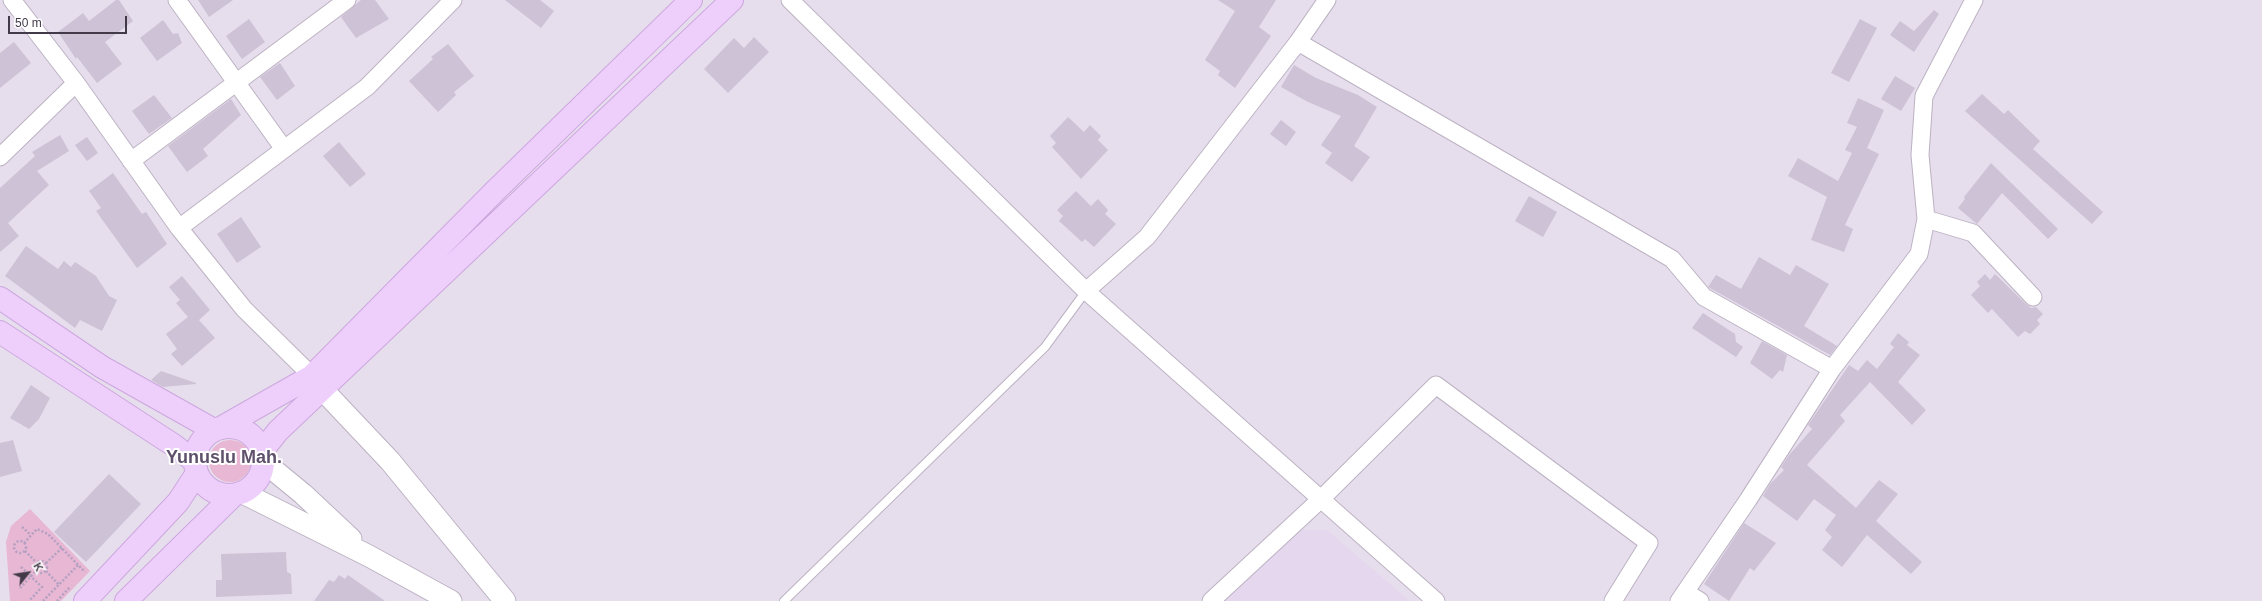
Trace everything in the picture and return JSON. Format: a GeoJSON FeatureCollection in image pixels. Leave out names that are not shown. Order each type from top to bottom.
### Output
{"type":"FeatureCollection","features":[{"type":"Feature","properties":{"kind":"main road"},"geometry":{"type":"LineString","coordinates":[[126,601],[238,494],[258,480],[263,456],[278,431],[317,383],[500,185],[691,0]]}},
{"type":"Feature","properties":{"kind":"main road"},"geometry":{"type":"LineString","coordinates":[[78,594],[178,502],[196,468],[198,446],[204,436],[317,383],[732,0]]}},
{"type":"Feature","properties":{"kind":"main road"},"geometry":{"type":"LineString","coordinates":[[0,298],[102,367],[219,428],[237,427],[248,431],[257,439],[263,456]]}},
{"type":"Feature","properties":{"kind":"main road"},"geometry":{"type":"LineString","coordinates":[[0,332],[174,446],[196,468],[205,486],[214,492],[238,494]]}},
{"type":"Feature","properties":{"kind":"street"},"geometry":{"type":"LineString","coordinates":[[12,0],[76,83],[179,228],[244,309],[317,383],[390,461],[505,601]]}},
{"type":"Feature","properties":{"kind":"street"},"geometry":{"type":"LineString","coordinates":[[177,0],[284,149]]}},
{"type":"Feature","properties":{"kind":"street"},"geometry":{"type":"LineString","coordinates":[[131,160],[347,0]]}},
{"type":"Feature","properties":{"kind":"street"},"geometry":{"type":"LineString","coordinates":[[179,228],[367,87],[453,0]]}},
{"type":"Feature","properties":{"kind":"street"},"geometry":{"type":"LineString","coordinates":[[790,0],[1086,291],[1436,601]]}},
{"type":"Feature","properties":{"kind":"street"},"geometry":{"type":"LineString","coordinates":[[1086,291],[1147,237],[1298,42],[1327,0]]}},
{"type":"Feature","properties":{"kind":"street"},"geometry":{"type":"LineString","coordinates":[[1700,601],[1682,596],[1748,500],[1832,369],[1919,254],[1926,219],[1920,155],[1924,96],[1974,0]]}},
{"type":"Feature","properties":{"kind":"street"},"geometry":{"type":"LineString","coordinates":[[1298,42],[1672,259],[1704,297],[1832,369]]}},
{"type":"Feature","properties":{"kind":"street"},"geometry":{"type":"LineString","coordinates":[[0,157],[76,83]]}},
{"type":"Feature","properties":{"kind":"street"},"geometry":{"type":"LineString","coordinates":[[1926,219],[1973,233],[2033,297]]}},
{"type":"Feature","properties":{"kind":"street"},"geometry":{"type":"LineString","coordinates":[[1211,601],[1321,499],[1436,385],[1649,543],[1614,601]]}},
{"type":"Feature","properties":{"kind":"street"},"geometry":{"type":"LineString","coordinates":[[263,456],[369,556]]}},
{"type":"Feature","properties":{"kind":"street"},"geometry":{"type":"LineString","coordinates":[[238,494],[369,556],[451,601]]}},
{"type":"Feature","properties":{"kind":"lane"},"geometry":{"type":"LineString","coordinates":[[784,601],[1046,346],[1086,291]]}},
{"type":"Feature","properties":{"kind":"path"},"geometry":{"type":"LineString","coordinates":[[22,526],[31,535]]}},
{"type":"Feature","properties":{"kind":"path"},"geometry":{"type":"LineString","coordinates":[[20,588],[36,570],[36,563],[25,550],[24,543],[37,529],[48,534],[86,571],[81,576]]}},
{"type":"Feature","properties":{"kind":"path"},"geometry":{"type":"LineString","coordinates":[[24,543],[17,542],[14,549],[20,553],[25,550]]}},
{"type":"Feature","properties":{"kind":"path"},"geometry":{"type":"LineString","coordinates":[[59,584],[46,570],[46,563],[62,548]]}},
{"type":"Feature","properties":{"kind":"path"},"geometry":{"type":"LineString","coordinates":[[36,563],[40,561],[46,563]]}},
{"type":"Feature","properties":{"kind":"path"},"geometry":{"type":"LineString","coordinates":[[43,601],[79,564]]}},
{"type":"Feature","properties":{"kind":"path"},"geometry":{"type":"LineString","coordinates":[[21,567],[42,587],[29,601]]}},
{"type":"Feature","properties":{"kind":"path"},"geometry":{"type":"LineString","coordinates":[[36,570],[41,573],[46,570]]}},
{"type":"Feature","properties":{"kind":"path"},"geometry":{"type":"LineString","coordinates":[[57,601],[78,594]]}},
{"type":"Feature","properties":{"kind":"shaded area"},"geometry":{"type":"Polygon","coordinates":[[[0,0],[2262,0],[2262,601],[0,601],[0,0]]]}},
{"type":"Feature","properties":{"kind":"shaded area"},"geometry":{"type":"Polygon","coordinates":[[[230,440],[245,446],[251,461],[245,476],[230,482],[215,476],[209,461],[215,446],[230,440]]]}},
{"type":"Feature","properties":{"kind":"shaded area"},"geometry":{"type":"Polygon","coordinates":[[[30,509],[90,571],[61,601],[10,601],[6,542],[11,526],[30,509]]]}},
{"type":"Feature","properties":{"kind":"shaded area"},"geometry":{"type":"Polygon","coordinates":[[[1298,530],[1327,530],[1410,601],[1218,601],[1298,530]]]}},
{"type":"Feature","properties":{"kind":"building"},"geometry":{"type":"Polygon","coordinates":[[[116,0],[119,0],[133,21],[105,42],[122,64],[97,83],[77,57],[76,59],[58,32],[83,13],[89,21],[116,0]]]}},
{"type":"Feature","properties":{"kind":"building"},"geometry":{"type":"Polygon","coordinates":[[[198,0],[233,0],[209,17],[198,0]]]}},
{"type":"Feature","properties":{"kind":"building"},"geometry":{"type":"Polygon","coordinates":[[[361,0],[375,0],[389,19],[356,38],[341,17],[361,0]]]}},
{"type":"Feature","properties":{"kind":"building"},"geometry":{"type":"Polygon","coordinates":[[[505,0],[540,0],[554,11],[541,28],[505,0]]]}},
{"type":"Feature","properties":{"kind":"building"},"geometry":{"type":"Polygon","coordinates":[[[1218,0],[1276,0],[1259,27],[1271,36],[1235,88],[1218,75],[1220,71],[1205,60],[1235,11],[1218,0]]]}},
{"type":"Feature","properties":{"kind":"building"},"geometry":{"type":"Polygon","coordinates":[[[1934,10],[1939,14],[1914,52],[1890,35],[1900,21],[1914,31],[1934,10]]]}},
{"type":"Feature","properties":{"kind":"building"},"geometry":{"type":"Polygon","coordinates":[[[249,19],[265,42],[242,59],[226,36],[249,19]]]}},
{"type":"Feature","properties":{"kind":"building"},"geometry":{"type":"Polygon","coordinates":[[[1860,19],[1877,28],[1849,82],[1831,73],[1860,19]]]}},
{"type":"Feature","properties":{"kind":"building"},"geometry":{"type":"Polygon","coordinates":[[[163,20],[173,34],[178,33],[182,43],[157,61],[140,38],[163,20]]]}},
{"type":"Feature","properties":{"kind":"building"},"geometry":{"type":"Polygon","coordinates":[[[754,37],[769,52],[728,93],[704,69],[734,38],[744,48],[754,37]]]}},
{"type":"Feature","properties":{"kind":"building"},"geometry":{"type":"Polygon","coordinates":[[[14,42],[31,63],[0,88],[0,53],[14,42]]]}},
{"type":"Feature","properties":{"kind":"building"},"geometry":{"type":"Polygon","coordinates":[[[448,44],[474,76],[454,92],[456,95],[438,112],[409,81],[433,59],[431,57],[448,44]]]}},
{"type":"Feature","properties":{"kind":"building"},"geometry":{"type":"Polygon","coordinates":[[[280,63],[295,86],[277,100],[260,77],[280,63]]]}},
{"type":"Feature","properties":{"kind":"building"},"geometry":{"type":"Polygon","coordinates":[[[1294,65],[1316,78],[1358,95],[1377,107],[1354,146],[1370,157],[1352,182],[1325,163],[1332,153],[1321,145],[1341,116],[1308,102],[1281,87],[1294,65]]]}},
{"type":"Feature","properties":{"kind":"building"},"geometry":{"type":"Polygon","coordinates":[[[1895,76],[1915,88],[1901,111],[1881,99],[1895,76]]]}},
{"type":"Feature","properties":{"kind":"building"},"geometry":{"type":"Polygon","coordinates":[[[1982,94],[2004,114],[2008,110],[2040,141],[2033,149],[2103,212],[2092,224],[1965,111],[1982,94]]]}},
{"type":"Feature","properties":{"kind":"building"},"geometry":{"type":"Polygon","coordinates":[[[154,95],[172,118],[149,134],[132,111],[154,95]]]}},
{"type":"Feature","properties":{"kind":"building"},"geometry":{"type":"Polygon","coordinates":[[[1858,98],[1884,110],[1867,148],[1879,154],[1845,225],[1853,229],[1844,252],[1811,240],[1827,197],[1788,176],[1798,158],[1838,181],[1852,153],[1845,150],[1857,127],[1847,123],[1858,98]]]}},
{"type":"Feature","properties":{"kind":"building"},"geometry":{"type":"Polygon","coordinates":[[[231,99],[241,115],[203,149],[208,156],[187,172],[168,146],[231,99]]]}},
{"type":"Feature","properties":{"kind":"building"},"geometry":{"type":"Polygon","coordinates":[[[1068,117],[1084,132],[1090,125],[1101,136],[1098,140],[1108,150],[1081,179],[1052,147],[1056,143],[1050,136],[1068,117]]]}},
{"type":"Feature","properties":{"kind":"building"},"geometry":{"type":"Polygon","coordinates":[[[1281,120],[1296,132],[1286,146],[1270,134],[1281,120]]]}},
{"type":"Feature","properties":{"kind":"building"},"geometry":{"type":"Polygon","coordinates":[[[60,135],[69,151],[37,171],[49,185],[8,223],[19,236],[0,252],[0,188],[35,156],[32,152],[60,135]]]}},
{"type":"Feature","properties":{"kind":"building"},"geometry":{"type":"Polygon","coordinates":[[[87,137],[98,153],[87,161],[75,145],[87,137]]]}},
{"type":"Feature","properties":{"kind":"building"},"geometry":{"type":"Polygon","coordinates":[[[339,142],[366,174],[350,187],[323,156],[339,142]]]}},
{"type":"Feature","properties":{"kind":"building"},"geometry":{"type":"Polygon","coordinates":[[[1991,163],[2058,229],[2048,239],[2002,193],[1977,224],[1958,208],[1965,199],[1964,197],[1991,163]]]}},
{"type":"Feature","properties":{"kind":"building"},"geometry":{"type":"Polygon","coordinates":[[[113,173],[142,214],[146,212],[167,244],[137,268],[96,211],[101,208],[89,191],[113,173]]]}},
{"type":"Feature","properties":{"kind":"building"},"geometry":{"type":"Polygon","coordinates":[[[1076,191],[1091,206],[1098,199],[1108,210],[1105,214],[1116,224],[1094,247],[1085,239],[1082,242],[1059,221],[1063,216],[1057,210],[1076,191]]]}},
{"type":"Feature","properties":{"kind":"building"},"geometry":{"type":"Polygon","coordinates":[[[1529,196],[1557,212],[1543,237],[1515,221],[1529,196]]]}},
{"type":"Feature","properties":{"kind":"building"},"geometry":{"type":"Polygon","coordinates":[[[241,217],[261,247],[237,263],[217,234],[241,217]]]}},
{"type":"Feature","properties":{"kind":"building"},"geometry":{"type":"Polygon","coordinates":[[[26,246],[58,269],[64,261],[71,267],[75,262],[96,276],[109,296],[117,300],[102,331],[80,320],[75,328],[5,276],[26,246]]]}},
{"type":"Feature","properties":{"kind":"building"},"geometry":{"type":"Polygon","coordinates":[[[1759,257],[1790,275],[1796,265],[1829,284],[1804,326],[1837,346],[1830,355],[1708,287],[1716,275],[1741,289],[1759,257]]]}},
{"type":"Feature","properties":{"kind":"building"},"geometry":{"type":"Polygon","coordinates":[[[1985,274],[1990,280],[1995,274],[2026,304],[2031,308],[2036,307],[2043,314],[2037,320],[2040,324],[2030,334],[2025,331],[2018,337],[1992,309],[1988,313],[1971,295],[1980,286],[1977,282],[1985,274]]]}},
{"type":"Feature","properties":{"kind":"building"},"geometry":{"type":"Polygon","coordinates":[[[182,276],[210,310],[199,320],[215,338],[182,366],[171,354],[177,349],[166,334],[188,317],[176,303],[180,300],[169,287],[182,276]]]}},
{"type":"Feature","properties":{"kind":"building"},"geometry":{"type":"Polygon","coordinates":[[[1703,313],[1735,334],[1736,342],[1743,347],[1736,357],[1692,328],[1703,313]]]}},
{"type":"Feature","properties":{"kind":"building"},"geometry":{"type":"Polygon","coordinates":[[[1898,333],[1909,342],[1907,345],[1920,355],[1898,382],[1926,410],[1912,425],[1870,382],[1840,415],[1845,421],[1807,465],[1856,508],[1879,480],[1898,494],[1876,521],[1922,562],[1911,574],[1867,535],[1842,567],[1822,550],[1832,537],[1825,530],[1836,515],[1814,499],[1797,521],[1763,496],[1770,484],[1784,470],[1781,467],[1789,455],[1812,429],[1808,425],[1849,365],[1858,371],[1867,360],[1877,369],[1894,347],[1890,344],[1898,333]]]}},
{"type":"Feature","properties":{"kind":"building"},"geometry":{"type":"Polygon","coordinates":[[[1762,341],[1787,355],[1783,372],[1780,370],[1772,379],[1750,363],[1762,341]]]}},
{"type":"Feature","properties":{"kind":"building"},"geometry":{"type":"Polygon","coordinates":[[[161,371],[196,384],[163,387],[151,380],[161,371]]]}},
{"type":"Feature","properties":{"kind":"building"},"geometry":{"type":"Polygon","coordinates":[[[31,385],[50,398],[39,419],[29,429],[10,418],[31,385]]]}},
{"type":"Feature","properties":{"kind":"building"},"geometry":{"type":"Polygon","coordinates":[[[13,440],[22,471],[0,477],[0,443],[13,440]]]}},
{"type":"Feature","properties":{"kind":"building"},"geometry":{"type":"Polygon","coordinates":[[[109,474],[141,504],[86,562],[54,532],[109,474]]]}},
{"type":"Feature","properties":{"kind":"building"},"geometry":{"type":"Polygon","coordinates":[[[1744,523],[1776,543],[1754,571],[1750,568],[1729,601],[1704,584],[1744,523]]]}},
{"type":"Feature","properties":{"kind":"building"},"geometry":{"type":"Polygon","coordinates":[[[286,552],[287,572],[291,574],[292,594],[216,597],[216,580],[222,580],[221,554],[286,552]]]}},
{"type":"Feature","properties":{"kind":"building"},"geometry":{"type":"Polygon","coordinates":[[[339,575],[345,579],[348,575],[385,601],[314,601],[329,580],[334,582],[339,575]]]}},
{"type":"Feature","properties":{"kind":"district","name":"Yunuslu Mah."},"geometry":{"type":"Point","coordinates":[224,458]}}]}
